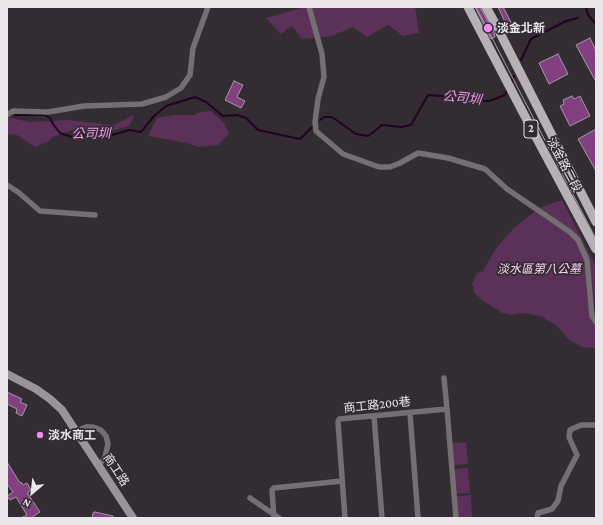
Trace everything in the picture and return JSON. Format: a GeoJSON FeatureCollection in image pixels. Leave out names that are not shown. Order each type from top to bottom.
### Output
{"type":"FeatureCollection","features":[{"type":"Feature","properties":{"kind":"main road","name":"淡金路二段"},"geometry":{"type":"LineString","coordinates":[[468,7],[528,124],[596,249]]}},
{"type":"Feature","properties":{"kind":"main road","name":"淡金路二段"},"geometry":{"type":"LineString","coordinates":[[486,7],[596,222]]}},
{"type":"Feature","properties":{"kind":"street"},"geometry":{"type":"LineString","coordinates":[[7,115],[13,111],[48,112],[84,106],[142,104],[166,97],[181,88],[190,75],[193,48],[208,7]]}},
{"type":"Feature","properties":{"kind":"street"},"geometry":{"type":"LineString","coordinates":[[309,7],[322,54],[324,77],[318,99],[315,122],[316,131],[343,154],[379,167],[390,167],[418,152],[448,158],[485,169],[507,189],[570,232],[578,240],[587,260],[592,316],[596,322]]}},
{"type":"Feature","properties":{"kind":"street"},"geometry":{"type":"LineString","coordinates":[[7,185],[18,192],[40,211],[95,215]]}},
{"type":"Feature","properties":{"kind":"street","name":"商工路"},"geometry":{"type":"LineString","coordinates":[[7,374],[36,389],[62,410],[133,518]]}},
{"type":"Feature","properties":{"kind":"street"},"geometry":{"type":"LineString","coordinates":[[444,378],[456,518]]}},
{"type":"Feature","properties":{"kind":"street","name":"商工路200巷"},"geometry":{"type":"LineString","coordinates":[[345,518],[338,420],[340,418],[447,409]]}},
{"type":"Feature","properties":{"kind":"street"},"geometry":{"type":"LineString","coordinates":[[410,413],[418,518]]}},
{"type":"Feature","properties":{"kind":"street"},"geometry":{"type":"LineString","coordinates":[[374,416],[382,518]]}},
{"type":"Feature","properties":{"kind":"street"},"geometry":{"type":"LineString","coordinates":[[537,518],[538,513],[552,509],[558,501],[561,486],[577,455],[569,437],[570,430],[581,425],[596,425]]}},
{"type":"Feature","properties":{"kind":"street"},"geometry":{"type":"LineString","coordinates":[[76,431],[86,427],[93,427],[101,430],[106,436],[108,444],[105,457],[99,466]]}},
{"type":"Feature","properties":{"kind":"street"},"geometry":{"type":"LineString","coordinates":[[274,516],[272,490],[276,487],[342,481]]}},
{"type":"Feature","properties":{"kind":"street"},"geometry":{"type":"LineString","coordinates":[[250,498],[279,518]]}},
{"type":"Feature","properties":{"kind":"green space"},"geometry":{"type":"Polygon","coordinates":[[[305,7],[415,7],[419,33],[403,36],[388,25],[367,37],[353,27],[332,36],[302,39],[292,26],[281,34],[266,18],[305,7]]]}},
{"type":"Feature","properties":{"kind":"green space"},"geometry":{"type":"Polygon","coordinates":[[[211,111],[224,123],[229,134],[218,145],[199,147],[187,143],[148,136],[157,118],[174,115],[194,115],[200,112],[211,111]]]}},
{"type":"Feature","properties":{"kind":"green space"},"geometry":{"type":"Polygon","coordinates":[[[135,114],[129,126],[111,131],[76,129],[53,137],[48,142],[35,147],[17,135],[7,134],[7,117],[29,122],[67,120],[114,125],[135,114]]]}},
{"type":"Feature","properties":{"kind":"green space","name":"淡水區第八公墓"},"geometry":{"type":"Polygon","coordinates":[[[562,200],[596,267],[596,312],[589,260],[579,239],[569,233],[576,241],[585,261],[590,317],[596,326],[596,348],[582,347],[569,340],[556,325],[540,316],[524,313],[511,315],[502,313],[482,300],[474,292],[472,284],[477,273],[483,271],[496,248],[514,228],[539,208],[562,200]]]}},
{"type":"Feature","properties":{"kind":"green space"},"geometry":{"type":"Polygon","coordinates":[[[466,442],[468,464],[454,465],[452,443],[466,442]]]}},
{"type":"Feature","properties":{"kind":"green space"},"geometry":{"type":"Polygon","coordinates":[[[468,468],[470,493],[456,494],[454,469],[468,468]]]}},
{"type":"Feature","properties":{"kind":"green space"},"geometry":{"type":"Polygon","coordinates":[[[471,495],[472,518],[458,518],[456,496],[471,495]]]}},
{"type":"Feature","properties":{"kind":"building"},"geometry":{"type":"Polygon","coordinates":[[[475,7],[480,7],[494,32],[495,37],[491,39],[475,7]]]}},
{"type":"Feature","properties":{"kind":"building"},"geometry":{"type":"Polygon","coordinates":[[[498,7],[503,7],[513,26],[505,30],[503,28],[502,24],[505,22],[498,7]]]}},
{"type":"Feature","properties":{"kind":"building"},"geometry":{"type":"Polygon","coordinates":[[[590,38],[596,51],[596,82],[576,45],[590,38]]]}},
{"type":"Feature","properties":{"kind":"building"},"geometry":{"type":"Polygon","coordinates":[[[558,54],[568,74],[549,84],[539,63],[558,54]]]}},
{"type":"Feature","properties":{"kind":"building"},"geometry":{"type":"Polygon","coordinates":[[[234,81],[243,85],[237,97],[245,101],[241,108],[225,100],[234,81]]]}},
{"type":"Feature","properties":{"kind":"building"},"geometry":{"type":"Polygon","coordinates":[[[572,96],[574,99],[580,96],[590,116],[570,126],[560,106],[564,104],[563,100],[572,96]]]}},
{"type":"Feature","properties":{"kind":"building"},"geometry":{"type":"Polygon","coordinates":[[[596,129],[596,171],[578,139],[596,129]]]}},
{"type":"Feature","properties":{"kind":"building"},"geometry":{"type":"Polygon","coordinates":[[[7,392],[22,399],[20,402],[27,405],[22,416],[16,413],[17,409],[7,404],[7,392]]]}},
{"type":"Feature","properties":{"kind":"building"},"geometry":{"type":"Polygon","coordinates":[[[7,462],[20,483],[21,482],[23,485],[27,483],[31,490],[28,494],[40,512],[31,518],[21,518],[27,515],[16,497],[10,500],[7,496],[13,492],[7,484],[7,462]]]}},
{"type":"Feature","properties":{"kind":"building"},"geometry":{"type":"Polygon","coordinates":[[[95,512],[113,516],[113,518],[92,518],[93,513],[95,512]]]}},
{"type":"Feature","properties":{"kind":"waterway","name":"公司圳"},"geometry":{"type":"LineString","coordinates":[[586,7],[588,15],[596,24]]}},
{"type":"Feature","properties":{"kind":"waterway","name":"公司圳"},"geometry":{"type":"LineString","coordinates":[[521,60],[531,39],[566,21],[578,18]]}},
{"type":"Feature","properties":{"kind":"waterway","name":"公司圳"},"geometry":{"type":"LineString","coordinates":[[511,83],[514,76]]}},
{"type":"Feature","properties":{"kind":"waterway","name":"公司圳"},"geometry":{"type":"LineString","coordinates":[[320,120],[324,117],[332,117],[356,134],[368,136],[382,125],[402,127],[411,125],[428,95],[455,97],[472,101],[489,101],[505,95],[507,90]]}},
{"type":"Feature","properties":{"kind":"waterway","name":"公司圳"},"geometry":{"type":"LineString","coordinates":[[15,115],[45,115],[50,118],[60,133],[72,137],[86,135],[109,136],[129,130],[141,132],[154,116],[166,106],[195,97],[206,102],[223,116],[237,115],[246,118],[258,130],[300,139],[312,127]]}},
{"type":"Feature","properties":{"kind":"tram line"},"geometry":{"type":"LineString","coordinates":[[476,7],[596,239]]}},
{"type":"Feature","properties":{"kind":"place","name":"淡金北新"},"geometry":{"type":"Point","coordinates":[488,28]}},
{"type":"Feature","properties":{"kind":"place","name":"淡水商工"},"geometry":{"type":"Point","coordinates":[40,435]}}]}
